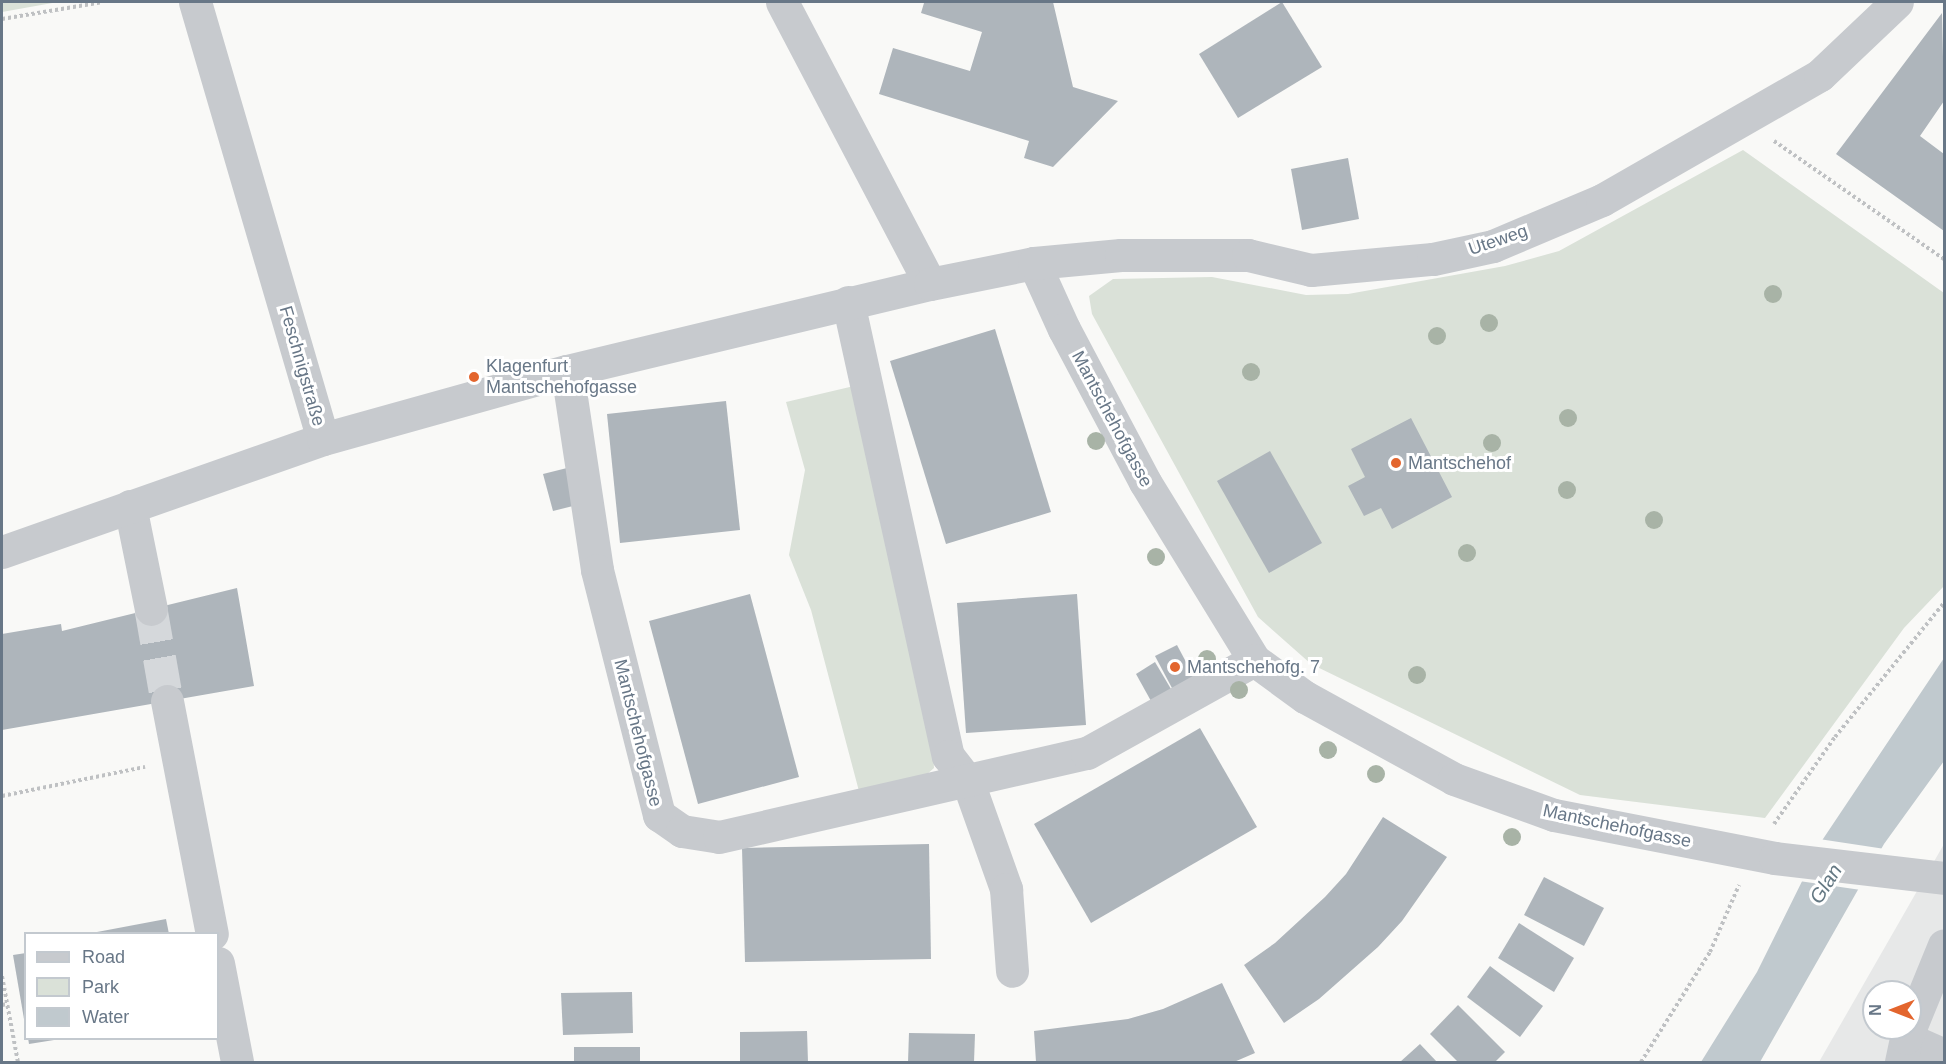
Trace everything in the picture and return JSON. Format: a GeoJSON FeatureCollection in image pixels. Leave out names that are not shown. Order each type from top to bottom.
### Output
{"type":"FeatureCollection","features":[{"type":"Feature","properties":{"kind":"street","name":"Feschnigstraße"},"geometry":{"type":"LineString","coordinates":[[2,552],[323,439],[195,2]]}},
{"type":"Feature","properties":{"kind":"street"},"geometry":{"type":"LineString","coordinates":[[782,2],[930,284]]}},
{"type":"Feature","properties":{"kind":"street","name":"Uteweg"},"geometry":{"type":"LineString","coordinates":[[1034,263],[1121,255],[1248,255],[1311,270],[1433,259],[1493,246],[1602,200],[1820,75],[1897,2]]}},
{"type":"Feature","properties":{"kind":"street"},"geometry":{"type":"LineString","coordinates":[[323,439],[567,371],[848,302],[1034,263]]}},
{"type":"Feature","properties":{"kind":"street","name":"Mantschehofgasse"},"geometry":{"type":"LineString","coordinates":[[1034,263],[1064,329],[1145,483],[1254,660],[1360,730],[1454,779],[1554,815],[1764,856],[1934,877]]}},
{"type":"Feature","properties":{"kind":"street"},"geometry":{"type":"LineString","coordinates":[[848,302],[948,756],[968,782],[1005,889],[1012,971]]}},
{"type":"Feature","properties":{"kind":"street","name":"Mantschehofgasse"},"geometry":{"type":"LineString","coordinates":[[567,371],[597,570],[658,815],[682,831],[719,837],[1087,753],[1254,660]]}},
{"type":"Feature","properties":{"kind":"street"},"geometry":{"type":"LineString","coordinates":[[130,506],[151,609]]}},
{"type":"Feature","properties":{"kind":"street"},"geometry":{"type":"LineString","coordinates":[[167,701],[212,932]]}},
{"type":"Feature","properties":{"kind":"street"},"geometry":{"type":"LineString","coordinates":[[1944,945],[1904,1050],[1944,1055]]}},
{"type":"Feature","properties":{"kind":"street"},"geometry":{"type":"LineString","coordinates":[[219,968],[237,1062]]}},
{"type":"Feature","properties":{"kind":"path"},"geometry":{"type":"LineString","coordinates":[[2,19],[102,2]]}},
{"type":"Feature","properties":{"kind":"path"},"geometry":{"type":"LineString","coordinates":[[1742,118],[1944,259]]}},
{"type":"Feature","properties":{"kind":"path"},"geometry":{"type":"LineString","coordinates":[[1641,1062],[1710,952],[1835,737],[1944,603]]}},
{"type":"Feature","properties":{"kind":"path"},"geometry":{"type":"LineString","coordinates":[[2,796],[179,760]]}},
{"type":"Feature","properties":{"kind":"path"},"geometry":{"type":"LineString","coordinates":[[2,976],[18,1062]]}},
{"type":"Feature","properties":{"kind":"path"},"geometry":{"type":"LineString","coordinates":[[2,1005],[8,1004]]}},
{"type":"Feature","properties":{"kind":"shaded area"},"geometry":{"type":"Polygon","coordinates":[[[1944,844],[1944,1062],[1819,1062],[1862,987],[1862,1040],[1922,1040],[1922,980],[1866,980],[1944,844]]]}},
{"type":"Feature","properties":{"kind":"green space"},"geometry":{"type":"Polygon","coordinates":[[[2,2],[58,2],[2,12],[2,2]]]}},
{"type":"Feature","properties":{"kind":"green space"},"geometry":{"type":"Polygon","coordinates":[[[1743,150],[1944,293],[1944,586],[1904,628],[1765,818],[1580,795],[1311,664],[1258,617],[1092,314],[1089,296],[1113,279],[1212,277],[1306,295],[1348,294],[1505,266],[1559,251],[1743,150]]]}},
{"type":"Feature","properties":{"kind":"green space"},"geometry":{"type":"Polygon","coordinates":[[[854,386],[932,731],[934,768],[917,783],[860,795],[811,610],[789,555],[805,470],[786,402],[854,386]]]}},
{"type":"Feature","properties":{"kind":"water","name":"Glan"},"geometry":{"type":"Polygon","coordinates":[[[1944,658],[1944,761],[1884,844],[1760,1062],[1701,1062],[1757,972],[1823,839],[1944,658]]]}},
{"type":"Feature","properties":{"kind":"pier"},"geometry":{"type":"Polygon","coordinates":[[[1819,839],[1885,849],[1861,890],[1799,881],[1819,839]]]}},
{"type":"Feature","properties":{"kind":"building"},"geometry":{"type":"Polygon","coordinates":[[[920,2],[1053,2],[1073,87],[1118,101],[1053,167],[1024,158],[1029,141],[879,94],[893,48],[970,71],[982,32],[921,13],[924,3],[920,2]]]}},
{"type":"Feature","properties":{"kind":"building"},"geometry":{"type":"Polygon","coordinates":[[[1282,2],[1322,67],[1238,118],[1199,54],[1282,2]]]}},
{"type":"Feature","properties":{"kind":"building"},"geometry":{"type":"Polygon","coordinates":[[[1942,13],[1944,101],[1920,136],[1944,154],[1944,231],[1836,154],[1942,13]]]}},
{"type":"Feature","properties":{"kind":"building"},"geometry":{"type":"Polygon","coordinates":[[[1348,158],[1359,219],[1302,230],[1291,169],[1348,158]]]}},
{"type":"Feature","properties":{"kind":"building"},"geometry":{"type":"Polygon","coordinates":[[[995,329],[1051,512],[946,544],[890,361],[995,329]]]}},
{"type":"Feature","properties":{"kind":"building"},"geometry":{"type":"Polygon","coordinates":[[[726,401],[740,530],[620,543],[607,414],[726,401]]]}},
{"type":"Feature","properties":{"kind":"building","name":"Mantschehof"},"geometry":{"type":"Polygon","coordinates":[[[1411,418],[1452,497],[1392,529],[1381,508],[1364,516],[1348,486],[1365,477],[1351,449],[1411,418]]]}},
{"type":"Feature","properties":{"kind":"building"},"geometry":{"type":"Polygon","coordinates":[[[1270,451],[1322,543],[1269,573],[1217,481],[1270,451]]]}},
{"type":"Feature","properties":{"kind":"building"},"geometry":{"type":"Polygon","coordinates":[[[571,467],[581,504],[553,511],[543,474],[571,467]]]}},
{"type":"Feature","properties":{"kind":"building"},"geometry":{"type":"Polygon","coordinates":[[[237,588],[254,686],[2,730],[2,634],[61,624],[62,631],[237,588]]]}},
{"type":"Feature","properties":{"kind":"building"},"geometry":{"type":"Polygon","coordinates":[[[750,594],[799,777],[698,804],[649,621],[750,594]]]}},
{"type":"Feature","properties":{"kind":"building"},"geometry":{"type":"Polygon","coordinates":[[[1077,594],[1086,725],[966,733],[957,603],[1077,594]]]}},
{"type":"Feature","properties":{"kind":"building","name":"Mantschehofg. 7"},"geometry":{"type":"Polygon","coordinates":[[[1177,645],[1195,679],[1173,690],[1155,656],[1177,645]]]}},
{"type":"Feature","properties":{"kind":"building"},"geometry":{"type":"Polygon","coordinates":[[[1155,662],[1171,689],[1151,701],[1136,674],[1155,662]]]}},
{"type":"Feature","properties":{"kind":"building"},"geometry":{"type":"Polygon","coordinates":[[[1200,728],[1257,827],[1091,923],[1034,824],[1200,728]]]}},
{"type":"Feature","properties":{"kind":"building"},"geometry":{"type":"Polygon","coordinates":[[[1383,817],[1447,857],[1402,921],[1378,947],[1319,999],[1284,1023],[1244,965],[1275,943],[1325,897],[1346,874],[1383,817]]]}},
{"type":"Feature","properties":{"kind":"building"},"geometry":{"type":"Polygon","coordinates":[[[929,844],[931,959],[745,962],[742,848],[929,844]]]}},
{"type":"Feature","properties":{"kind":"building"},"geometry":{"type":"Polygon","coordinates":[[[1544,877],[1604,908],[1584,946],[1524,915],[1544,877]]]}},
{"type":"Feature","properties":{"kind":"building"},"geometry":{"type":"Polygon","coordinates":[[[166,919],[169,932],[97,932],[166,919]]]}},
{"type":"Feature","properties":{"kind":"building"},"geometry":{"type":"Polygon","coordinates":[[[1519,923],[1574,958],[1554,992],[1498,958],[1519,923]]]}},
{"type":"Feature","properties":{"kind":"building"},"geometry":{"type":"Polygon","coordinates":[[[24,953],[24,1019],[13,955],[24,953]]]}},
{"type":"Feature","properties":{"kind":"building"},"geometry":{"type":"Polygon","coordinates":[[[1490,966],[1543,1006],[1520,1037],[1467,997],[1490,966]]]}},
{"type":"Feature","properties":{"kind":"building"},"geometry":{"type":"Polygon","coordinates":[[[1222,983],[1255,1053],[1234,1062],[1036,1062],[1034,1031],[1128,1019],[1163,1009],[1222,983]]]}},
{"type":"Feature","properties":{"kind":"building"},"geometry":{"type":"Polygon","coordinates":[[[632,992],[633,1033],[563,1035],[561,993],[632,992]]]}},
{"type":"Feature","properties":{"kind":"building"},"geometry":{"type":"Polygon","coordinates":[[[1458,1005],[1505,1052],[1495,1062],[1458,1062],[1430,1034],[1458,1005]]]}},
{"type":"Feature","properties":{"kind":"building"},"geometry":{"type":"Polygon","coordinates":[[[807,1031],[808,1062],[740,1062],[740,1032],[807,1031]]]}},
{"type":"Feature","properties":{"kind":"building"},"geometry":{"type":"Polygon","coordinates":[[[909,1033],[975,1034],[974,1062],[908,1062],[909,1033]]]}},
{"type":"Feature","properties":{"kind":"building"},"geometry":{"type":"Polygon","coordinates":[[[28,1040],[54,1040],[29,1044],[28,1040]]]}},
{"type":"Feature","properties":{"kind":"building"},"geometry":{"type":"Polygon","coordinates":[[[1420,1044],[1437,1062],[1400,1062],[1420,1044]]]}},
{"type":"Feature","properties":{"kind":"building"},"geometry":{"type":"Polygon","coordinates":[[[574,1047],[640,1047],[640,1062],[574,1062],[574,1047]]]}},
{"type":"Feature","properties":{"kind":"tunnel"},"geometry":{"type":"LineString","coordinates":[[151,609],[167,701]]}},
{"type":"Feature","properties":{"kind":"place","name":"Klagenfurt Mantschehofgasse"},"geometry":{"type":"Point","coordinates":[474,377]}},
{"type":"Feature","properties":{"kind":"place","name":"Mantschehof"},"geometry":{"type":"Point","coordinates":[1396,463]}},
{"type":"Feature","properties":{"kind":"place","name":"Mantschehofg. 7"},"geometry":{"type":"Point","coordinates":[1175,667]}}]}
